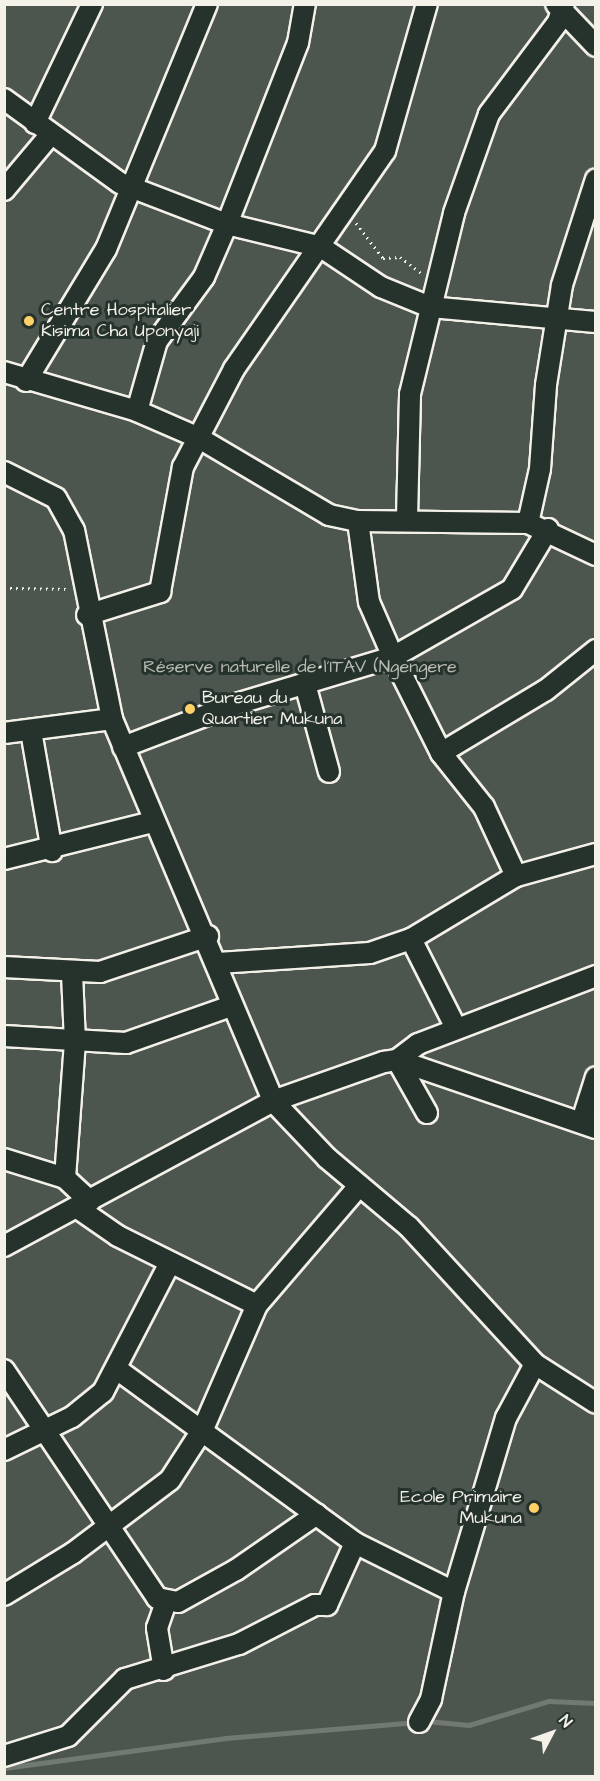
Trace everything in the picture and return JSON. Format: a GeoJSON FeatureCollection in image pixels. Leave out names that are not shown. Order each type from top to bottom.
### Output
{"type":"FeatureCollection","features":[{"type":"Feature","properties":{"kind":"street"},"geometry":{"type":"LineString","coordinates":[[4,190],[43,128],[92,4]]}},
{"type":"Feature","properties":{"kind":"street"},"geometry":{"type":"LineString","coordinates":[[26,381],[106,249],[207,4]]}},
{"type":"Feature","properties":{"kind":"street"},"geometry":{"type":"LineString","coordinates":[[137,411],[157,341],[204,277],[227,224],[298,44],[305,4]]}},
{"type":"Feature","properties":{"kind":"street"},"geometry":{"type":"LineString","coordinates":[[87,615],[160,592],[173,504],[199,438],[234,369],[321,247],[385,151],[427,4]]}},
{"type":"Feature","properties":{"kind":"street"},"geometry":{"type":"LineString","coordinates":[[560,6],[596,46]]}},
{"type":"Feature","properties":{"kind":"street"},"geometry":{"type":"LineString","coordinates":[[406,518],[410,394],[435,285],[489,114],[526,57],[558,22],[560,6]]}},
{"type":"Feature","properties":{"kind":"street"},"geometry":{"type":"LineString","coordinates":[[4,99],[120,183],[133,185],[227,224],[321,247],[381,287],[430,307],[559,315],[596,322]]}},
{"type":"Feature","properties":{"kind":"street"},"geometry":{"type":"LineString","coordinates":[[528,523],[559,315],[596,179]]}},
{"type":"Feature","properties":{"kind":"street"},"geometry":{"type":"LineString","coordinates":[[4,372],[26,381],[137,411],[199,438],[329,515],[358,521],[406,518],[528,523],[548,529],[596,555]]}},
{"type":"Feature","properties":{"kind":"street"},"geometry":{"type":"LineString","coordinates":[[4,472],[56,498],[74,530],[87,615],[112,719],[152,822],[208,936],[231,1006],[273,1101],[358,1186],[409,1227],[535,1364],[596,1403]]}},
{"type":"Feature","properties":{"kind":"street"},"geometry":{"type":"LineString","coordinates":[[358,521],[369,602],[393,657],[441,753],[484,807],[516,876]]}},
{"type":"Feature","properties":{"kind":"street"},"geometry":{"type":"LineString","coordinates":[[123,747],[305,684],[393,657],[512,589],[548,529]]}},
{"type":"Feature","properties":{"kind":"street"},"geometry":{"type":"LineString","coordinates":[[441,753],[546,690],[596,650]]}},
{"type":"Feature","properties":{"kind":"street"},"geometry":{"type":"LineString","coordinates":[[305,684],[329,772]]}},
{"type":"Feature","properties":{"kind":"street"},"geometry":{"type":"LineString","coordinates":[[4,733],[112,719]]}},
{"type":"Feature","properties":{"kind":"street"},"geometry":{"type":"LineString","coordinates":[[31,731],[52,851]]}},
{"type":"Feature","properties":{"kind":"street"},"geometry":{"type":"LineString","coordinates":[[4,859],[52,851],[152,822]]}},
{"type":"Feature","properties":{"kind":"street"},"geometry":{"type":"LineString","coordinates":[[218,963],[339,959],[411,939],[516,876],[596,854]]}},
{"type":"Feature","properties":{"kind":"street"},"geometry":{"type":"LineString","coordinates":[[4,967],[72,973],[99,972],[208,936]]}},
{"type":"Feature","properties":{"kind":"street"},"geometry":{"type":"LineString","coordinates":[[411,939],[456,1028]]}},
{"type":"Feature","properties":{"kind":"street"},"geometry":{"type":"LineString","coordinates":[[64,1178],[75,1042],[72,973]]}},
{"type":"Feature","properties":{"kind":"street"},"geometry":{"type":"LineString","coordinates":[[4,1246],[85,1205],[273,1101],[397,1060],[418,1044],[596,975]]}},
{"type":"Feature","properties":{"kind":"street"},"geometry":{"type":"LineString","coordinates":[[4,1036],[75,1042],[126,1043],[231,1006]]}},
{"type":"Feature","properties":{"kind":"street"},"geometry":{"type":"LineString","coordinates":[[397,1060],[427,1113]]}},
{"type":"Feature","properties":{"kind":"street"},"geometry":{"type":"LineString","coordinates":[[397,1060],[589,1125],[596,1077]]}},
{"type":"Feature","properties":{"kind":"street"},"geometry":{"type":"LineString","coordinates":[[4,1159],[64,1178],[85,1205],[170,1263],[257,1305]]}},
{"type":"Feature","properties":{"kind":"street"},"geometry":{"type":"LineString","coordinates":[[4,1595],[107,1527],[170,1479],[203,1429],[257,1305],[358,1186]]}},
{"type":"Feature","properties":{"kind":"street"},"geometry":{"type":"LineString","coordinates":[[4,1450],[47,1428],[103,1392],[118,1370],[170,1263]]}},
{"type":"Feature","properties":{"kind":"street"},"geometry":{"type":"LineString","coordinates":[[419,1722],[431,1699],[454,1592],[506,1418],[535,1364]]}},
{"type":"Feature","properties":{"kind":"street"},"geometry":{"type":"LineString","coordinates":[[4,1370],[47,1428],[146,1587],[166,1602],[178,1602],[236,1570],[316,1514]]}},
{"type":"Feature","properties":{"kind":"street"},"geometry":{"type":"LineString","coordinates":[[118,1370],[203,1429],[355,1543],[454,1592]]}},
{"type":"Feature","properties":{"kind":"street"},"geometry":{"type":"LineString","coordinates":[[4,1756],[55,1743],[125,1679],[164,1670],[239,1644],[315,1605],[327,1605],[355,1543]]}},
{"type":"Feature","properties":{"kind":"street"},"geometry":{"type":"LineString","coordinates":[[164,1670],[157,1629],[166,1602]]}},
{"type":"Feature","properties":{"kind":"path"},"geometry":{"type":"LineString","coordinates":[[343,213],[383,258],[400,257],[435,285]]}},
{"type":"Feature","properties":{"kind":"path"},"geometry":{"type":"LineString","coordinates":[[4,588],[84,588]]}},
{"type":"Feature","properties":{"kind":"green space","name":"Réserve naturelle de l'ITAV (Ngengere"},"geometry":{"type":"Polygon","coordinates":[[[5,5],[595,5],[595,1776],[5,1776],[5,5]]]}},
{"type":"Feature","properties":{"kind":"waterway"},"geometry":{"type":"LineString","coordinates":[[427,1721],[469,1725],[549,1701],[596,1703]]}},
{"type":"Feature","properties":{"kind":"waterway"},"geometry":{"type":"LineString","coordinates":[[4,1768],[226,1738],[416,1722]]}},
{"type":"Feature","properties":{"kind":"place","name":"Centre Hospitalier Kisima Cha Uponyaji"},"geometry":{"type":"Point","coordinates":[29,321]}},
{"type":"Feature","properties":{"kind":"place","name":"Bureau du Quartier Mukuna"},"geometry":{"type":"Point","coordinates":[190,709]}},
{"type":"Feature","properties":{"kind":"place","name":"Ecole Primaire Mukuna"},"geometry":{"type":"Point","coordinates":[534,1508]}}]}
